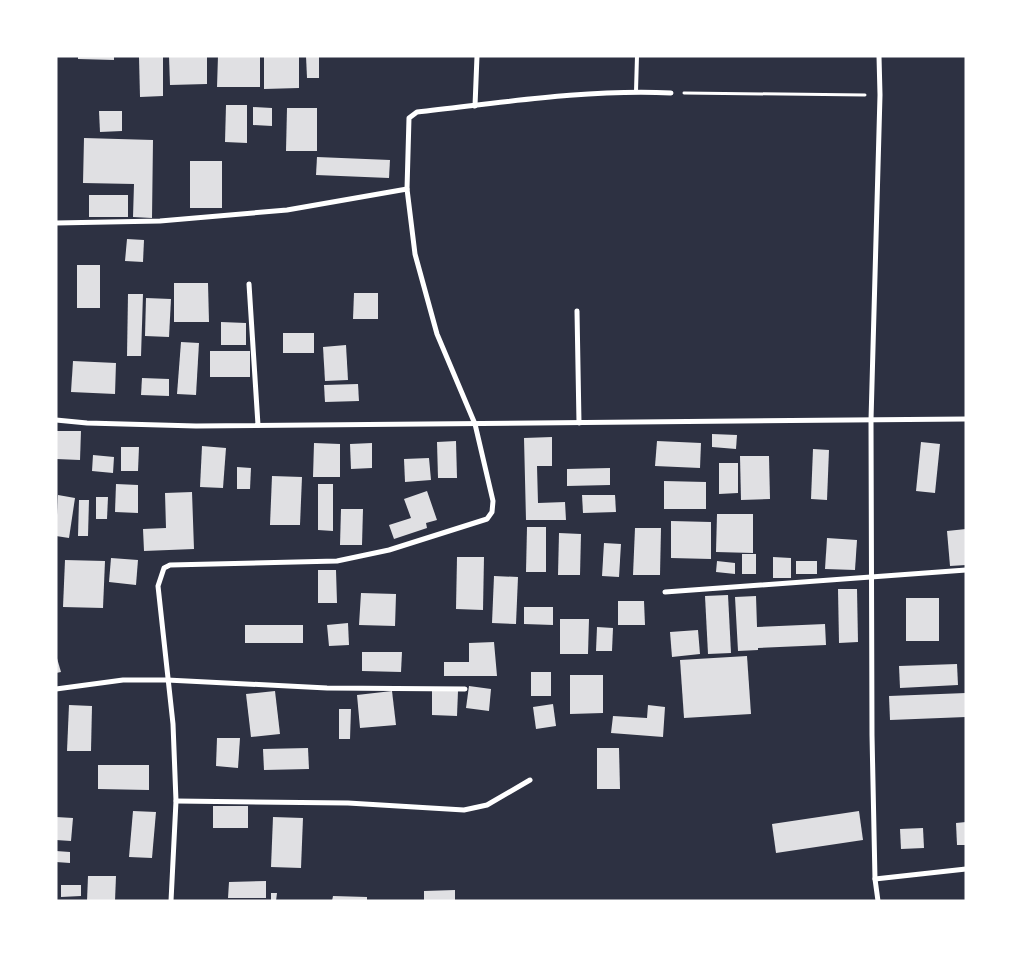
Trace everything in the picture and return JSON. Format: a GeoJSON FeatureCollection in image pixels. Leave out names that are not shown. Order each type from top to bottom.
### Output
{"type":"FeatureCollection","features":[{"type":"Feature","properties":{"kind":"street"},"geometry":{"type":"LineString","coordinates":[[475,106],[477,56]]}},
{"type":"Feature","properties":{"kind":"street"},"geometry":{"type":"LineString","coordinates":[[878,901],[875,879],[872,735],[871,420],[880,95],[879,56]]}},
{"type":"Feature","properties":{"kind":"street"},"geometry":{"type":"LineString","coordinates":[[172,901],[176,800],[172,724],[158,586],[164,568],[170,565],[337,560],[389,550],[487,519],[492,512],[492,501],[474,424],[438,334],[423,289],[415,254],[407,189],[409,118],[417,112],[475,106],[636,92],[671,93]]}},
{"type":"Feature","properties":{"kind":"street"},"geometry":{"type":"LineString","coordinates":[[56,223],[160,221],[287,210],[407,189]]}},
{"type":"Feature","properties":{"kind":"street"},"geometry":{"type":"LineString","coordinates":[[250,284],[258,425]]}},
{"type":"Feature","properties":{"kind":"street"},"geometry":{"type":"LineString","coordinates":[[577,311],[579,423]]}},
{"type":"Feature","properties":{"kind":"street"},"geometry":{"type":"LineString","coordinates":[[56,420],[87,423],[258,425],[579,423],[782,419],[966,419]]}},
{"type":"Feature","properties":{"kind":"street"},"geometry":{"type":"LineString","coordinates":[[665,592],[966,570]]}},
{"type":"Feature","properties":{"kind":"street"},"geometry":{"type":"LineString","coordinates":[[56,689],[123,680],[167,680],[327,688],[466,689]]}},
{"type":"Feature","properties":{"kind":"street"},"geometry":{"type":"LineString","coordinates":[[176,800],[348,803],[464,810],[487,805],[530,780]]}},
{"type":"Feature","properties":{"kind":"street"},"geometry":{"type":"LineString","coordinates":[[875,879],[966,870]]}},
{"type":"Feature","properties":{"kind":"lane"},"geometry":{"type":"LineString","coordinates":[[636,92],[637,56]]}},
{"type":"Feature","properties":{"kind":"path"},"geometry":{"type":"LineString","coordinates":[[671,93],[880,95]]}},
{"type":"Feature","properties":{"kind":"building"},"geometry":{"type":"Polygon","coordinates":[[[78,56],[114,56],[114,60],[78,59],[78,56]]]}},
{"type":"Feature","properties":{"kind":"building"},"geometry":{"type":"Polygon","coordinates":[[[169,56],[207,56],[207,84],[170,85],[169,56]]]}},
{"type":"Feature","properties":{"kind":"building"},"geometry":{"type":"Polygon","coordinates":[[[218,56],[260,56],[260,87],[217,87],[218,56]]]}},
{"type":"Feature","properties":{"kind":"building"},"geometry":{"type":"Polygon","coordinates":[[[264,56],[299,56],[299,88],[264,89],[264,56]]]}},
{"type":"Feature","properties":{"kind":"building"},"geometry":{"type":"Polygon","coordinates":[[[306,56],[319,56],[319,78],[307,78],[306,56]]]}},
{"type":"Feature","properties":{"kind":"building"},"geometry":{"type":"Polygon","coordinates":[[[139,57],[163,57],[163,96],[140,97],[139,57]]]}},
{"type":"Feature","properties":{"kind":"building"},"geometry":{"type":"Polygon","coordinates":[[[226,105],[247,105],[247,143],[225,142],[226,105]]]}},
{"type":"Feature","properties":{"kind":"building"},"geometry":{"type":"Polygon","coordinates":[[[253,107],[272,108],[272,126],[253,125],[253,107]]]}},
{"type":"Feature","properties":{"kind":"building"},"geometry":{"type":"Polygon","coordinates":[[[287,108],[317,108],[317,151],[286,151],[287,108]]]}},
{"type":"Feature","properties":{"kind":"building"},"geometry":{"type":"Polygon","coordinates":[[[99,111],[122,111],[122,131],[100,132],[99,111]]]}},
{"type":"Feature","properties":{"kind":"building"},"geometry":{"type":"Polygon","coordinates":[[[84,138],[153,140],[152,218],[133,217],[134,184],[83,183],[84,138]]]}},
{"type":"Feature","properties":{"kind":"building"},"geometry":{"type":"Polygon","coordinates":[[[317,157],[390,160],[389,178],[316,175],[317,157]]]}},
{"type":"Feature","properties":{"kind":"building"},"geometry":{"type":"Polygon","coordinates":[[[190,161],[222,161],[222,208],[190,208],[190,161]]]}},
{"type":"Feature","properties":{"kind":"building"},"geometry":{"type":"Polygon","coordinates":[[[89,195],[128,195],[128,217],[89,217],[89,195]]]}},
{"type":"Feature","properties":{"kind":"building"},"geometry":{"type":"Polygon","coordinates":[[[127,239],[144,240],[143,262],[125,261],[127,239]]]}},
{"type":"Feature","properties":{"kind":"building"},"geometry":{"type":"Polygon","coordinates":[[[77,265],[100,265],[100,308],[77,308],[77,265]]]}},
{"type":"Feature","properties":{"kind":"building"},"geometry":{"type":"Polygon","coordinates":[[[174,283],[208,283],[209,322],[174,322],[174,283]]]}},
{"type":"Feature","properties":{"kind":"building"},"geometry":{"type":"Polygon","coordinates":[[[354,293],[378,293],[378,319],[353,319],[354,293]]]}},
{"type":"Feature","properties":{"kind":"building"},"geometry":{"type":"Polygon","coordinates":[[[128,294],[143,294],[141,356],[127,356],[128,294]]]}},
{"type":"Feature","properties":{"kind":"building"},"geometry":{"type":"Polygon","coordinates":[[[146,298],[171,299],[169,337],[145,336],[146,298]]]}},
{"type":"Feature","properties":{"kind":"building"},"geometry":{"type":"Polygon","coordinates":[[[221,322],[246,323],[246,345],[221,345],[221,322]]]}},
{"type":"Feature","properties":{"kind":"building"},"geometry":{"type":"Polygon","coordinates":[[[283,333],[314,333],[314,353],[283,353],[283,333]]]}},
{"type":"Feature","properties":{"kind":"building"},"geometry":{"type":"Polygon","coordinates":[[[181,342],[199,343],[196,395],[177,394],[181,342]]]}},
{"type":"Feature","properties":{"kind":"building"},"geometry":{"type":"Polygon","coordinates":[[[346,345],[348,380],[325,381],[323,347],[346,345]]]}},
{"type":"Feature","properties":{"kind":"building"},"geometry":{"type":"Polygon","coordinates":[[[210,351],[250,351],[250,377],[210,377],[210,351]]]}},
{"type":"Feature","properties":{"kind":"building"},"geometry":{"type":"Polygon","coordinates":[[[73,361],[116,363],[115,394],[71,392],[73,361]]]}},
{"type":"Feature","properties":{"kind":"building"},"geometry":{"type":"Polygon","coordinates":[[[142,378],[169,379],[169,396],[141,395],[142,378]]]}},
{"type":"Feature","properties":{"kind":"building"},"geometry":{"type":"Polygon","coordinates":[[[358,384],[359,401],[325,402],[324,385],[358,384]]]}},
{"type":"Feature","properties":{"kind":"building"},"geometry":{"type":"Polygon","coordinates":[[[56,431],[81,431],[80,460],[56,459],[56,431]]]}},
{"type":"Feature","properties":{"kind":"building"},"geometry":{"type":"Polygon","coordinates":[[[712,434],[737,435],[736,449],[712,447],[712,434]]]}},
{"type":"Feature","properties":{"kind":"building"},"geometry":{"type":"Polygon","coordinates":[[[552,437],[552,466],[537,466],[538,503],[565,502],[566,520],[526,520],[524,438],[552,437]]]}},
{"type":"Feature","properties":{"kind":"building"},"geometry":{"type":"Polygon","coordinates":[[[456,441],[457,478],[438,478],[437,442],[456,441]]]}},
{"type":"Feature","properties":{"kind":"building"},"geometry":{"type":"Polygon","coordinates":[[[657,441],[701,443],[700,468],[655,466],[657,441]]]}},
{"type":"Feature","properties":{"kind":"building"},"geometry":{"type":"Polygon","coordinates":[[[921,442],[940,444],[935,493],[916,491],[921,442]]]}},
{"type":"Feature","properties":{"kind":"building"},"geometry":{"type":"Polygon","coordinates":[[[314,443],[340,444],[340,477],[313,477],[314,443]]]}},
{"type":"Feature","properties":{"kind":"building"},"geometry":{"type":"Polygon","coordinates":[[[372,443],[372,468],[351,469],[350,444],[372,443]]]}},
{"type":"Feature","properties":{"kind":"building"},"geometry":{"type":"Polygon","coordinates":[[[202,446],[226,448],[223,488],[200,487],[202,446]]]}},
{"type":"Feature","properties":{"kind":"building"},"geometry":{"type":"Polygon","coordinates":[[[121,447],[139,447],[138,471],[121,471],[121,447]]]}},
{"type":"Feature","properties":{"kind":"building"},"geometry":{"type":"Polygon","coordinates":[[[813,449],[829,450],[827,500],[811,499],[813,449]]]}},
{"type":"Feature","properties":{"kind":"building"},"geometry":{"type":"Polygon","coordinates":[[[93,455],[114,457],[113,473],[92,471],[93,455]]]}},
{"type":"Feature","properties":{"kind":"building"},"geometry":{"type":"Polygon","coordinates":[[[740,456],[769,456],[770,499],[741,500],[740,456]]]}},
{"type":"Feature","properties":{"kind":"building"},"geometry":{"type":"Polygon","coordinates":[[[429,458],[431,480],[405,482],[404,459],[429,458]]]}},
{"type":"Feature","properties":{"kind":"building"},"geometry":{"type":"Polygon","coordinates":[[[719,463],[738,463],[738,493],[719,494],[719,463]]]}},
{"type":"Feature","properties":{"kind":"building"},"geometry":{"type":"Polygon","coordinates":[[[237,467],[251,468],[250,489],[237,489],[237,467]]]}},
{"type":"Feature","properties":{"kind":"building"},"geometry":{"type":"Polygon","coordinates":[[[610,468],[610,485],[567,486],[567,469],[610,468]]]}},
{"type":"Feature","properties":{"kind":"building"},"geometry":{"type":"Polygon","coordinates":[[[272,476],[302,477],[300,525],[270,525],[272,476]]]}},
{"type":"Feature","properties":{"kind":"building"},"geometry":{"type":"Polygon","coordinates":[[[664,481],[706,482],[706,509],[664,509],[664,481]]]}},
{"type":"Feature","properties":{"kind":"building"},"geometry":{"type":"Polygon","coordinates":[[[116,484],[138,485],[138,513],[115,512],[116,484]]]}},
{"type":"Feature","properties":{"kind":"building"},"geometry":{"type":"Polygon","coordinates":[[[318,484],[333,484],[333,531],[318,530],[318,484]]]}},
{"type":"Feature","properties":{"kind":"building"},"geometry":{"type":"Polygon","coordinates":[[[427,491],[437,520],[426,523],[427,528],[394,539],[389,525],[411,518],[404,499],[427,491]]]}},
{"type":"Feature","properties":{"kind":"building"},"geometry":{"type":"Polygon","coordinates":[[[192,492],[194,549],[144,551],[143,529],[166,528],[165,493],[192,492]]]}},
{"type":"Feature","properties":{"kind":"building"},"geometry":{"type":"Polygon","coordinates":[[[58,495],[75,498],[69,538],[56,536],[58,495]]]}},
{"type":"Feature","properties":{"kind":"building"},"geometry":{"type":"Polygon","coordinates":[[[582,495],[615,495],[616,512],[583,513],[582,495]]]}},
{"type":"Feature","properties":{"kind":"building"},"geometry":{"type":"Polygon","coordinates":[[[96,497],[108,497],[107,519],[96,519],[96,497]]]}},
{"type":"Feature","properties":{"kind":"building"},"geometry":{"type":"Polygon","coordinates":[[[79,500],[89,500],[88,536],[78,536],[79,500]]]}},
{"type":"Feature","properties":{"kind":"building"},"geometry":{"type":"Polygon","coordinates":[[[341,509],[363,509],[362,545],[340,545],[341,509]]]}},
{"type":"Feature","properties":{"kind":"building"},"geometry":{"type":"Polygon","coordinates":[[[717,514],[753,514],[753,553],[716,552],[717,514]]]}},
{"type":"Feature","properties":{"kind":"building"},"geometry":{"type":"Polygon","coordinates":[[[671,521],[711,522],[711,559],[671,558],[671,521]]]}},
{"type":"Feature","properties":{"kind":"building"},"geometry":{"type":"Polygon","coordinates":[[[527,527],[546,527],[546,572],[526,572],[527,527]]]}},
{"type":"Feature","properties":{"kind":"building"},"geometry":{"type":"Polygon","coordinates":[[[635,528],[661,528],[660,575],[633,575],[635,528]]]}},
{"type":"Feature","properties":{"kind":"building"},"geometry":{"type":"Polygon","coordinates":[[[966,529],[966,565],[950,566],[947,531],[966,529]]]}},
{"type":"Feature","properties":{"kind":"building"},"geometry":{"type":"Polygon","coordinates":[[[559,533],[581,534],[580,575],[558,575],[559,533]]]}},
{"type":"Feature","properties":{"kind":"building"},"geometry":{"type":"Polygon","coordinates":[[[827,538],[857,540],[855,570],[825,569],[827,538]]]}},
{"type":"Feature","properties":{"kind":"building"},"geometry":{"type":"Polygon","coordinates":[[[604,543],[621,544],[619,577],[602,576],[604,543]]]}},
{"type":"Feature","properties":{"kind":"building"},"geometry":{"type":"Polygon","coordinates":[[[742,554],[756,554],[756,574],[742,574],[742,554]]]}},
{"type":"Feature","properties":{"kind":"building"},"geometry":{"type":"Polygon","coordinates":[[[457,557],[484,557],[483,610],[456,609],[457,557]]]}},
{"type":"Feature","properties":{"kind":"building"},"geometry":{"type":"Polygon","coordinates":[[[773,557],[791,558],[791,578],[773,578],[773,557]]]}},
{"type":"Feature","properties":{"kind":"building"},"geometry":{"type":"Polygon","coordinates":[[[111,558],[138,560],[136,585],[109,582],[111,558]]]}},
{"type":"Feature","properties":{"kind":"building"},"geometry":{"type":"Polygon","coordinates":[[[65,560],[105,561],[103,608],[63,607],[65,560]]]}},
{"type":"Feature","properties":{"kind":"building"},"geometry":{"type":"Polygon","coordinates":[[[717,561],[735,563],[735,574],[716,572],[717,561]]]}},
{"type":"Feature","properties":{"kind":"building"},"geometry":{"type":"Polygon","coordinates":[[[796,561],[817,561],[817,574],[796,574],[796,561]]]}},
{"type":"Feature","properties":{"kind":"building"},"geometry":{"type":"Polygon","coordinates":[[[318,570],[336,570],[337,603],[318,603],[318,570]]]}},
{"type":"Feature","properties":{"kind":"building"},"geometry":{"type":"Polygon","coordinates":[[[494,576],[518,577],[516,624],[492,623],[494,576]]]}},
{"type":"Feature","properties":{"kind":"building"},"geometry":{"type":"Polygon","coordinates":[[[838,589],[857,589],[858,642],[839,643],[838,589]]]}},
{"type":"Feature","properties":{"kind":"building"},"geometry":{"type":"Polygon","coordinates":[[[361,593],[396,594],[395,626],[359,625],[361,593]]]}},
{"type":"Feature","properties":{"kind":"building"},"geometry":{"type":"Polygon","coordinates":[[[728,595],[731,653],[708,654],[705,596],[728,595]]]}},
{"type":"Feature","properties":{"kind":"building"},"geometry":{"type":"Polygon","coordinates":[[[756,596],[757,627],[825,624],[826,645],[758,648],[758,650],[738,651],[735,597],[756,596]]]}},
{"type":"Feature","properties":{"kind":"building"},"geometry":{"type":"Polygon","coordinates":[[[906,598],[939,598],[939,641],[906,641],[906,598]]]}},
{"type":"Feature","properties":{"kind":"building"},"geometry":{"type":"Polygon","coordinates":[[[618,601],[644,601],[645,625],[618,625],[618,601]]]}},
{"type":"Feature","properties":{"kind":"building"},"geometry":{"type":"Polygon","coordinates":[[[524,607],[553,607],[553,625],[524,624],[524,607]]]}},
{"type":"Feature","properties":{"kind":"building"},"geometry":{"type":"Polygon","coordinates":[[[560,619],[589,619],[588,654],[560,654],[560,619]]]}},
{"type":"Feature","properties":{"kind":"building"},"geometry":{"type":"Polygon","coordinates":[[[348,623],[349,645],[329,646],[327,625],[348,623]]]}},
{"type":"Feature","properties":{"kind":"building"},"geometry":{"type":"Polygon","coordinates":[[[245,625],[303,625],[303,643],[245,643],[245,625]]]}},
{"type":"Feature","properties":{"kind":"building"},"geometry":{"type":"Polygon","coordinates":[[[597,627],[613,628],[612,651],[596,651],[597,627]]]}},
{"type":"Feature","properties":{"kind":"building"},"geometry":{"type":"Polygon","coordinates":[[[698,630],[700,654],[672,657],[670,632],[698,630]]]}},
{"type":"Feature","properties":{"kind":"building"},"geometry":{"type":"Polygon","coordinates":[[[494,642],[497,676],[444,676],[444,662],[469,662],[469,643],[494,642]]]}},
{"type":"Feature","properties":{"kind":"building"},"geometry":{"type":"Polygon","coordinates":[[[362,652],[402,652],[401,672],[362,671],[362,652]]]}},
{"type":"Feature","properties":{"kind":"building"},"geometry":{"type":"Polygon","coordinates":[[[56,655],[61,672],[56,673],[56,655]]]}},
{"type":"Feature","properties":{"kind":"building"},"geometry":{"type":"Polygon","coordinates":[[[747,656],[751,714],[684,718],[680,660],[747,656]]]}},
{"type":"Feature","properties":{"kind":"building"},"geometry":{"type":"Polygon","coordinates":[[[957,664],[958,685],[900,688],[899,666],[957,664]]]}},
{"type":"Feature","properties":{"kind":"building"},"geometry":{"type":"Polygon","coordinates":[[[531,672],[551,672],[551,696],[531,696],[531,672]]]}},
{"type":"Feature","properties":{"kind":"building"},"geometry":{"type":"Polygon","coordinates":[[[570,675],[603,675],[603,713],[570,714],[570,675]]]}},
{"type":"Feature","properties":{"kind":"building"},"geometry":{"type":"Polygon","coordinates":[[[469,686],[491,689],[489,711],[466,708],[469,686]]]}},
{"type":"Feature","properties":{"kind":"building"},"geometry":{"type":"Polygon","coordinates":[[[432,690],[458,691],[457,716],[432,715],[432,690]]]}},
{"type":"Feature","properties":{"kind":"building"},"geometry":{"type":"Polygon","coordinates":[[[275,691],[280,734],[251,737],[246,694],[275,691]]]}},
{"type":"Feature","properties":{"kind":"building"},"geometry":{"type":"Polygon","coordinates":[[[392,691],[396,725],[360,728],[357,695],[392,691]]]}},
{"type":"Feature","properties":{"kind":"building"},"geometry":{"type":"Polygon","coordinates":[[[966,693],[966,717],[890,720],[889,696],[966,693]]]}},
{"type":"Feature","properties":{"kind":"building"},"geometry":{"type":"Polygon","coordinates":[[[553,704],[556,726],[536,729],[533,707],[553,704]]]}},
{"type":"Feature","properties":{"kind":"building"},"geometry":{"type":"Polygon","coordinates":[[[69,705],[92,706],[91,751],[67,751],[69,705]]]}},
{"type":"Feature","properties":{"kind":"building"},"geometry":{"type":"Polygon","coordinates":[[[648,705],[665,707],[663,737],[611,733],[613,716],[647,718],[648,705]]]}},
{"type":"Feature","properties":{"kind":"building"},"geometry":{"type":"Polygon","coordinates":[[[339,709],[351,709],[350,739],[339,739],[339,709]]]}},
{"type":"Feature","properties":{"kind":"building"},"geometry":{"type":"Polygon","coordinates":[[[217,738],[240,738],[238,768],[216,766],[217,738]]]}},
{"type":"Feature","properties":{"kind":"building"},"geometry":{"type":"Polygon","coordinates":[[[308,748],[309,769],[264,770],[263,749],[308,748]]]}},
{"type":"Feature","properties":{"kind":"building"},"geometry":{"type":"Polygon","coordinates":[[[597,748],[619,748],[620,789],[597,789],[597,748]]]}},
{"type":"Feature","properties":{"kind":"building"},"geometry":{"type":"Polygon","coordinates":[[[98,765],[149,765],[149,790],[98,789],[98,765]]]}},
{"type":"Feature","properties":{"kind":"building"},"geometry":{"type":"Polygon","coordinates":[[[213,806],[248,806],[248,828],[213,828],[213,806]]]}},
{"type":"Feature","properties":{"kind":"building"},"geometry":{"type":"Polygon","coordinates":[[[133,811],[156,812],[152,858],[129,857],[133,811]]]}},
{"type":"Feature","properties":{"kind":"building"},"geometry":{"type":"Polygon","coordinates":[[[859,811],[863,840],[776,853],[772,824],[859,811]]]}},
{"type":"Feature","properties":{"kind":"building"},"geometry":{"type":"Polygon","coordinates":[[[56,817],[73,818],[71,841],[56,840],[56,817]]]}},
{"type":"Feature","properties":{"kind":"building"},"geometry":{"type":"Polygon","coordinates":[[[273,817],[303,818],[301,868],[271,867],[273,817]]]}},
{"type":"Feature","properties":{"kind":"building"},"geometry":{"type":"Polygon","coordinates":[[[966,822],[966,845],[957,845],[956,823],[966,822]]]}},
{"type":"Feature","properties":{"kind":"building"},"geometry":{"type":"Polygon","coordinates":[[[923,828],[924,848],[901,849],[900,829],[923,828]]]}},
{"type":"Feature","properties":{"kind":"building"},"geometry":{"type":"Polygon","coordinates":[[[56,851],[70,852],[70,863],[56,862],[56,851]]]}},
{"type":"Feature","properties":{"kind":"building"},"geometry":{"type":"Polygon","coordinates":[[[88,876],[116,876],[115,901],[87,901],[88,876]]]}},
{"type":"Feature","properties":{"kind":"building"},"geometry":{"type":"Polygon","coordinates":[[[266,881],[266,898],[228,898],[229,882],[266,881]]]}},
{"type":"Feature","properties":{"kind":"building"},"geometry":{"type":"Polygon","coordinates":[[[61,885],[81,885],[81,896],[61,897],[61,885]]]}},
{"type":"Feature","properties":{"kind":"building"},"geometry":{"type":"Polygon","coordinates":[[[455,890],[455,901],[424,901],[424,891],[455,890]]]}},
{"type":"Feature","properties":{"kind":"building"},"geometry":{"type":"Polygon","coordinates":[[[271,893],[277,893],[276,901],[271,901],[271,893]]]}},
{"type":"Feature","properties":{"kind":"building"},"geometry":{"type":"Polygon","coordinates":[[[333,896],[367,897],[367,901],[332,901],[333,896]]]}}]}
